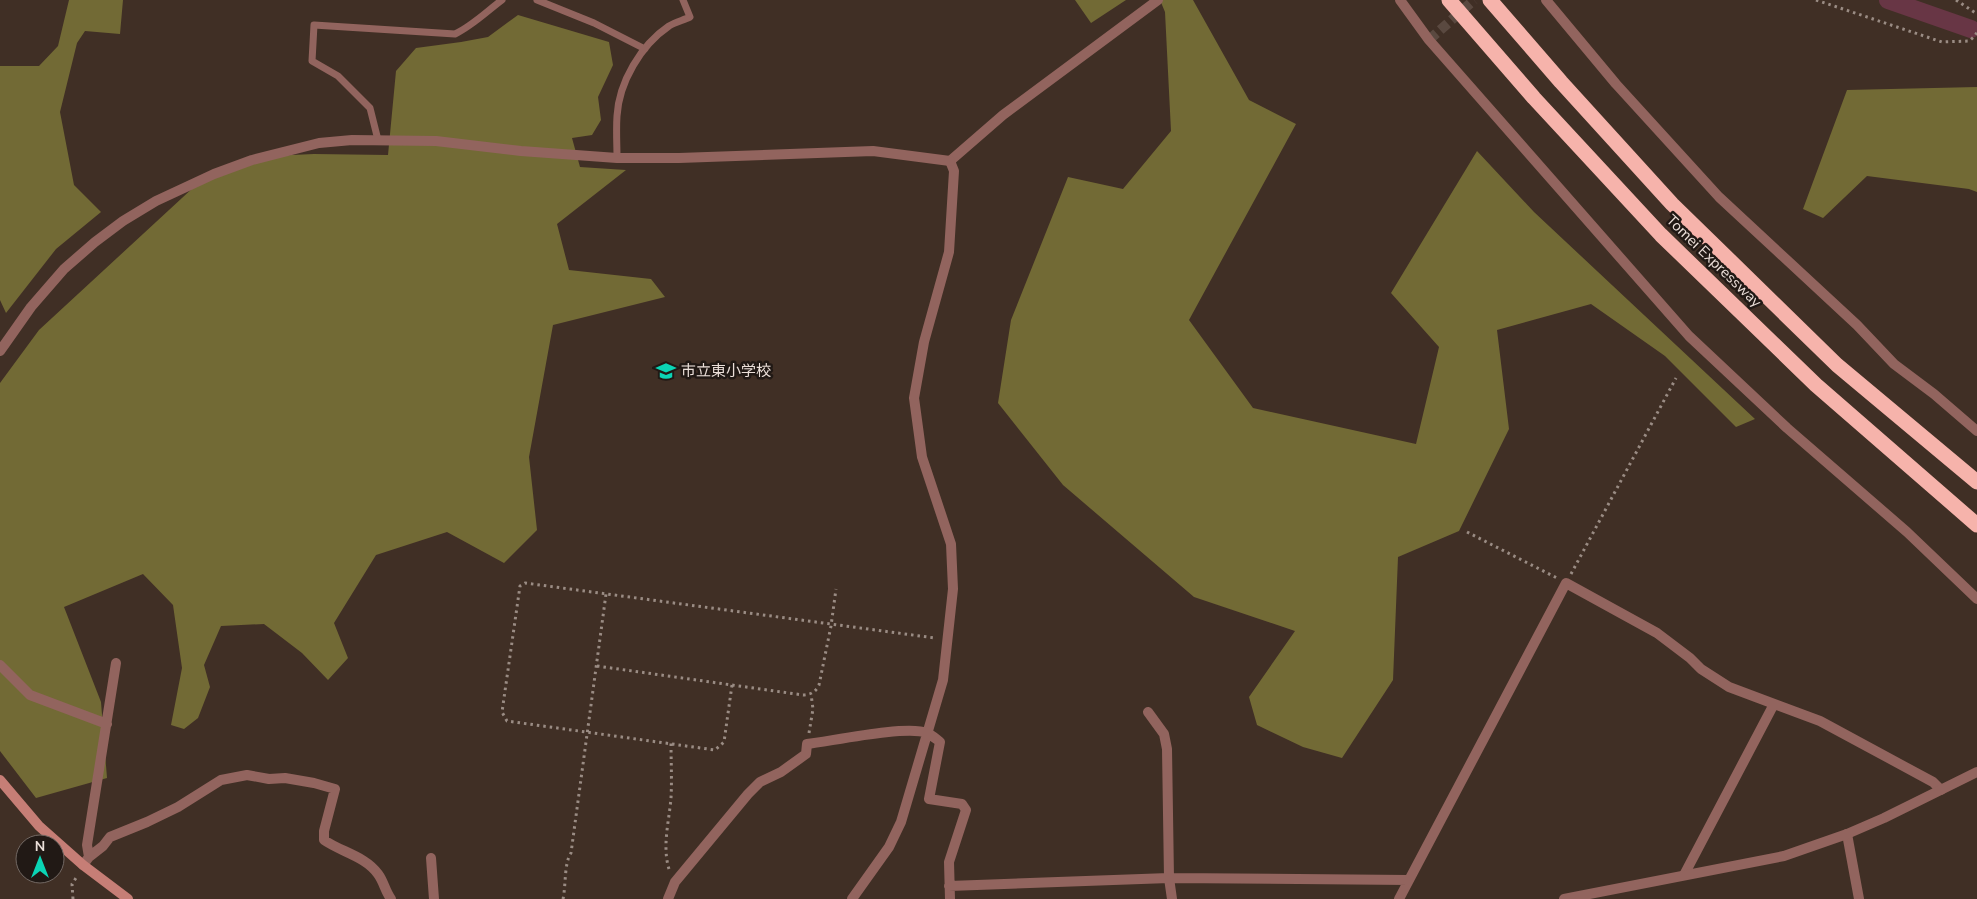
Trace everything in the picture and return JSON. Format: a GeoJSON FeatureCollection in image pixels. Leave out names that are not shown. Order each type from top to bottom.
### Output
{"type":"FeatureCollection","features":[{"type":"Feature","properties":{"kind":"highway","name":"Tomei Expressway"},"geometry":{"type":"LineString","coordinates":[[1449,0],[1534,98],[1661,235],[1816,385],[1977,525]]}},
{"type":"Feature","properties":{"kind":"highway","name":"Tomei Expressway"},"geometry":{"type":"LineString","coordinates":[[1490,0],[1561,82],[1672,204],[1837,365],[1977,482]]}},
{"type":"Feature","properties":{"kind":"main road"},"geometry":{"type":"LineString","coordinates":[[0,780],[39,826],[86,861],[128,899]]}},
{"type":"Feature","properties":{"kind":"street"},"geometry":{"type":"LineString","coordinates":[[0,350],[31,306],[64,270],[95,242],[123,221],[156,201],[214,174],[282,151],[319,143],[378,140],[436,141],[521,151],[617,158],[679,158],[873,151],[950,161],[1003,115],[1158,0]]}},
{"type":"Feature","properties":{"kind":"street"},"geometry":{"type":"LineString","coordinates":[[1400,0],[1429,40],[1689,336],[1765,409],[1907,532],[1977,599]]}},
{"type":"Feature","properties":{"kind":"street"},"geometry":{"type":"LineString","coordinates":[[1546,0],[1616,84],[1719,197],[1857,325],[1894,364],[1934,394],[1977,431]]}},
{"type":"Feature","properties":{"kind":"street"},"geometry":{"type":"LineString","coordinates":[[852,899],[889,847],[901,822],[926,732],[943,680],[953,589],[951,544],[922,457],[914,398],[924,342],[949,252],[954,171],[950,161]]}},
{"type":"Feature","properties":{"kind":"street"},"geometry":{"type":"LineString","coordinates":[[1399,899],[1566,583],[1657,633],[1702,669],[1729,687],[1820,720],[1934,782],[1941,790]]}},
{"type":"Feature","properties":{"kind":"street"},"geometry":{"type":"LineString","coordinates":[[86,861],[116,663]]}},
{"type":"Feature","properties":{"kind":"street"},"geometry":{"type":"LineString","coordinates":[[0,665],[30,695],[107,724]]}},
{"type":"Feature","properties":{"kind":"street"},"geometry":{"type":"LineString","coordinates":[[1684,875],[1774,704]]}},
{"type":"Feature","properties":{"kind":"street"},"geometry":{"type":"LineString","coordinates":[[1148,712],[1164,734],[1167,749],[1169,878],[1172,899]]}},
{"type":"Feature","properties":{"kind":"street"},"geometry":{"type":"LineString","coordinates":[[668,899],[675,882],[748,794],[760,782],[781,772],[806,754],[808,744],[905,731],[926,732],[940,742],[929,799],[962,804],[966,810],[949,862],[950,899]]}},
{"type":"Feature","properties":{"kind":"street"},"geometry":{"type":"LineString","coordinates":[[1564,899],[1784,856],[1847,834],[1977,772]]}},
{"type":"Feature","properties":{"kind":"street"},"geometry":{"type":"LineString","coordinates":[[86,861],[104,846],[110,837],[178,807],[221,780],[247,775],[269,779],[285,778],[314,783],[336,790],[324,831],[324,840],[334,847],[362,860],[378,874],[391,899]]}},
{"type":"Feature","properties":{"kind":"street"},"geometry":{"type":"LineString","coordinates":[[1847,834],[1859,899]]}},
{"type":"Feature","properties":{"kind":"street"},"geometry":{"type":"LineString","coordinates":[[431,858],[434,899]]}},
{"type":"Feature","properties":{"kind":"street"},"geometry":{"type":"LineString","coordinates":[[949,886],[1169,878],[1409,880]]}},
{"type":"Feature","properties":{"kind":"lane"},"geometry":{"type":"LineString","coordinates":[[378,140],[370,108],[338,76],[312,61],[314,25],[455,34],[469,27],[478,17],[502,0]]}},
{"type":"Feature","properties":{"kind":"lane"},"geometry":{"type":"LineString","coordinates":[[537,0],[594,23],[645,49]]}},
{"type":"Feature","properties":{"kind":"lane"},"geometry":{"type":"LineString","coordinates":[[617,158],[616,115],[619,99],[634,64],[655,37],[671,25],[690,17],[683,0]]}},
{"type":"Feature","properties":{"kind":"path"},"geometry":{"type":"LineString","coordinates":[[1816,0],[1942,42],[1969,41],[1977,32]]}},
{"type":"Feature","properties":{"kind":"path"},"geometry":{"type":"LineString","coordinates":[[1956,0],[1977,14]]}},
{"type":"Feature","properties":{"kind":"path"},"geometry":{"type":"LineString","coordinates":[[1467,532],[1566,583],[1676,378]]}},
{"type":"Feature","properties":{"kind":"path"},"geometry":{"type":"LineString","coordinates":[[732,685],[724,742],[715,750],[507,720],[502,712],[520,586],[525,583],[831,626],[948,640]]}},
{"type":"Feature","properties":{"kind":"path"},"geometry":{"type":"LineString","coordinates":[[597,666],[803,695],[812,694],[818,685],[831,626],[836,589]]}},
{"type":"Feature","properties":{"kind":"path"},"geometry":{"type":"LineString","coordinates":[[562,899],[568,859],[571,853],[606,594]]}},
{"type":"Feature","properties":{"kind":"path"},"geometry":{"type":"LineString","coordinates":[[808,744],[813,710],[812,694]]}},
{"type":"Feature","properties":{"kind":"path"},"geometry":{"type":"LineString","coordinates":[[671,743],[671,797],[666,837],[666,860],[670,874],[675,882]]}},
{"type":"Feature","properties":{"kind":"path"},"geometry":{"type":"LineString","coordinates":[[74,899],[72,884],[86,861]]}},
{"type":"Feature","properties":{"kind":"shaded area"},"geometry":{"type":"Polygon","coordinates":[[[69,0],[123,0],[120,34],[85,31],[77,43],[60,112],[74,185],[101,212],[56,249],[6,313],[0,300],[0,66],[39,66],[58,46],[69,0]]]}},
{"type":"Feature","properties":{"kind":"shaded area"},"geometry":{"type":"Polygon","coordinates":[[[1075,0],[1126,0],[1091,23],[1075,0]]]}},
{"type":"Feature","properties":{"kind":"shaded area"},"geometry":{"type":"Polygon","coordinates":[[[1160,0],[1193,0],[1249,100],[1296,124],[1189,320],[1253,408],[1416,444],[1439,347],[1391,293],[1477,151],[1534,212],[1755,419],[1736,427],[1665,356],[1591,304],[1497,330],[1509,429],[1459,531],[1398,557],[1393,680],[1342,758],[1303,747],[1257,725],[1249,697],[1295,631],[1194,597],[1063,485],[998,403],[1011,320],[1068,177],[1123,189],[1171,131],[1165,12],[1160,0]]]}},
{"type":"Feature","properties":{"kind":"shaded area"},"geometry":{"type":"Polygon","coordinates":[[[518,15],[609,42],[613,65],[598,97],[601,120],[592,135],[572,138],[580,167],[626,170],[557,224],[569,270],[651,279],[665,297],[553,325],[529,457],[537,530],[504,563],[447,532],[376,555],[334,623],[348,658],[328,680],[302,653],[264,624],[221,626],[204,665],[210,687],[198,718],[184,729],[171,725],[182,668],[173,605],[143,574],[64,607],[101,702],[107,778],[36,798],[0,751],[0,383],[39,330],[195,186],[249,157],[314,154],[388,155],[396,71],[416,48],[488,37],[518,15]]]}},
{"type":"Feature","properties":{"kind":"shaded area"},"geometry":{"type":"Polygon","coordinates":[[[1977,87],[1977,192],[1969,189],[1867,176],[1823,218],[1803,209],[1847,90],[1977,87]]]}},
{"type":"Feature","properties":{"kind":"waterway"},"geometry":{"type":"LineString","coordinates":[[1888,0],[1971,29]]}},
{"type":"Feature","properties":{"kind":"tunnel"},"geometry":{"type":"LineString","coordinates":[[1429,40],[1474,0]]}},
{"type":"Feature","properties":{"kind":"place","name":"市立東小学校"},"geometry":{"type":"Point","coordinates":[666,371]}}]}
